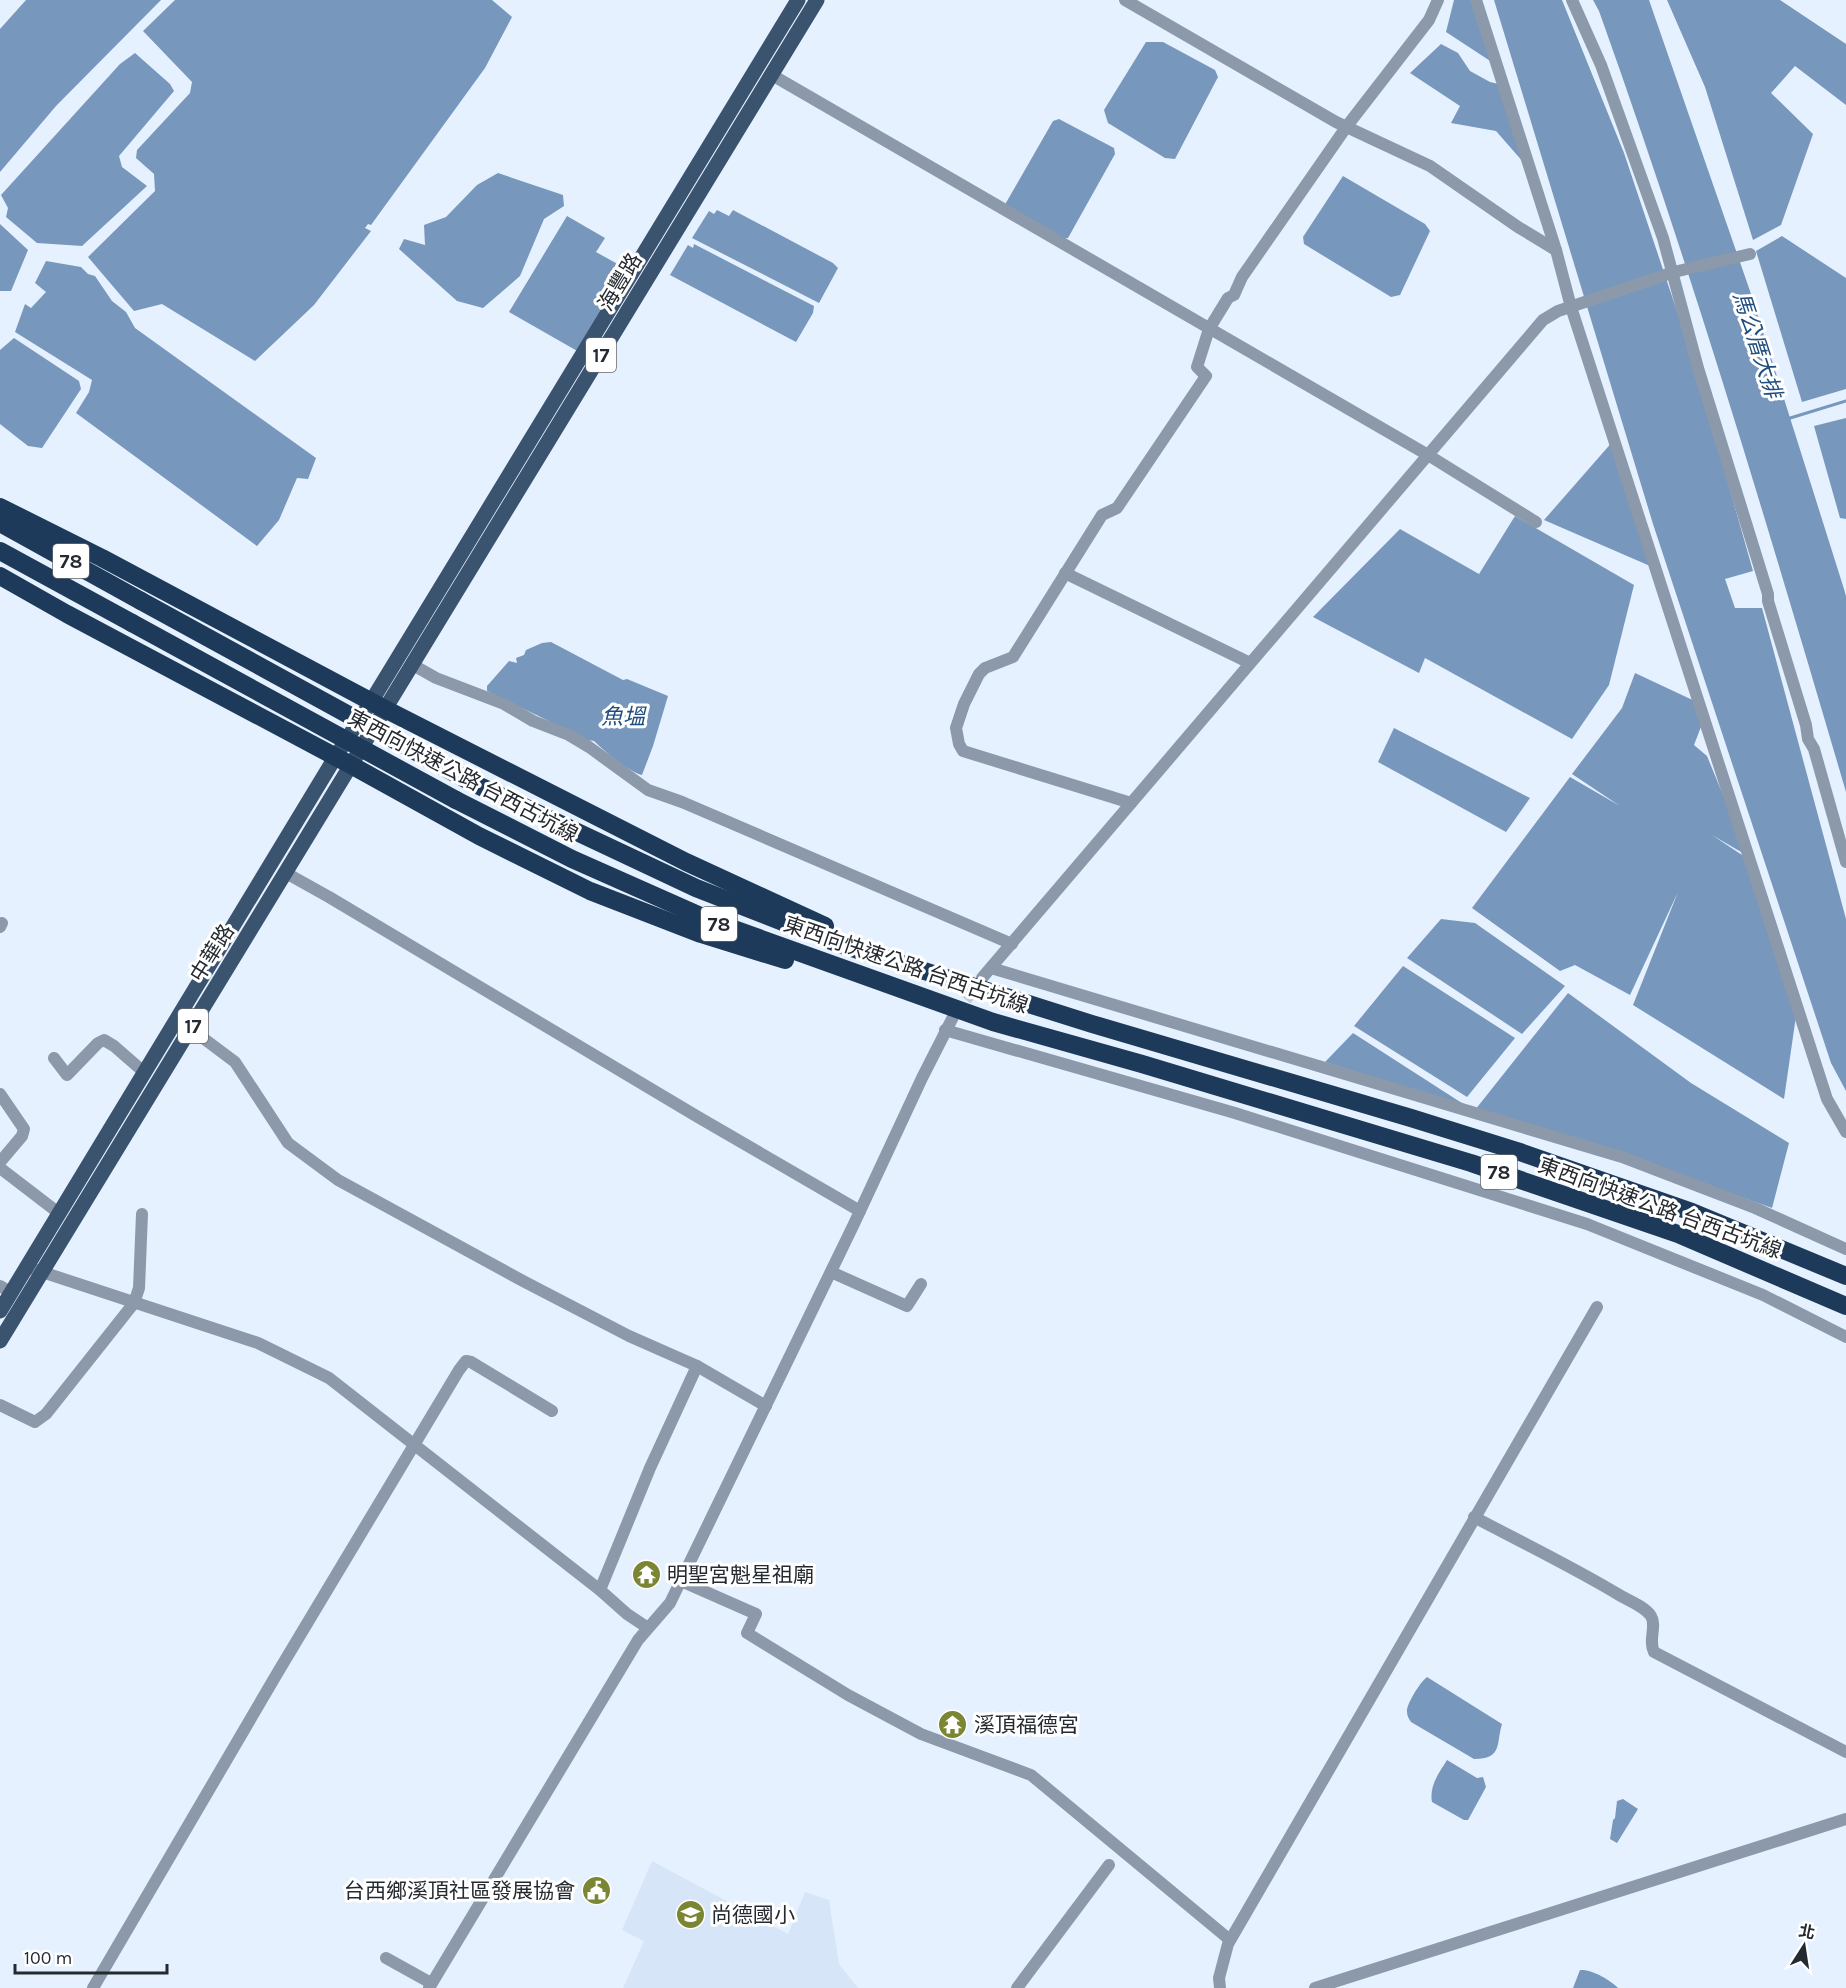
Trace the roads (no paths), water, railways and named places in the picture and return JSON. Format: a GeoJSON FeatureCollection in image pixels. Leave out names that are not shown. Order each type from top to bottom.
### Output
{"type":"FeatureCollection","features":[{"type":"Feature","properties":{"kind":"highway"},"geometry":{"type":"LineString","coordinates":[[0,507],[102,558],[378,706],[686,862],[809,920],[997,994]]}},
{"type":"Feature","properties":{"kind":"highway","name":"東西向快速公路 台西古坑線"},"geometry":{"type":"LineString","coordinates":[[0,523],[471,783],[706,892],[842,945],[1144,1040],[1517,1151],[1692,1212],[1846,1276]]}},
{"type":"Feature","properties":{"kind":"highway","name":"東西向快速公路 台西古坑線"},"geometry":{"type":"LineString","coordinates":[[0,551],[456,800],[572,860],[714,922],[993,1022],[1142,1064],[1471,1163],[1613,1211],[1678,1234],[1846,1306]]}},
{"type":"Feature","properties":{"kind":"highway"},"geometry":{"type":"LineString","coordinates":[[0,576],[343,760],[479,836],[590,891],[701,934],[993,1022]]}},
{"type":"Feature","properties":{"kind":"main road","name":"海豐路"},"geometry":{"type":"LineString","coordinates":[[378,706],[798,0]]}},
{"type":"Feature","properties":{"kind":"main road","name":"海豐路"},"geometry":{"type":"LineString","coordinates":[[378,706],[413,665],[817,0]]}},
{"type":"Feature","properties":{"kind":"main road","name":"中華路"},"geometry":{"type":"LineString","coordinates":[[0,1311],[6,1289],[27,1268],[145,1073],[378,706]]}},
{"type":"Feature","properties":{"kind":"main road","name":"中華路"},"geometry":{"type":"LineString","coordinates":[[0,1341],[286,873],[343,760]]}},
{"type":"Feature","properties":{"kind":"street"},"geometry":{"type":"LineString","coordinates":[[1125,0],[1336,122],[1430,166],[1556,250]]}},
{"type":"Feature","properties":{"kind":"street"},"geometry":{"type":"LineString","coordinates":[[1131,803],[963,751],[956,728],[964,704],[979,674],[985,668],[1013,657],[1102,515],[1117,508],[1206,376],[1197,367],[1209,329],[1228,298],[1234,295],[1242,277],[1347,126],[1430,20],[1438,0]]}},
{"type":"Feature","properties":{"kind":"street"},"geometry":{"type":"LineString","coordinates":[[1476,0],[1556,250],[1571,307],[1827,1099],[1846,1132]]}},
{"type":"Feature","properties":{"kind":"street"},"geometry":{"type":"LineString","coordinates":[[1572,0],[1601,65],[1663,237],[1698,368],[1768,594],[1768,601],[1806,725],[1808,739],[1814,749],[1846,862]]}},
{"type":"Feature","properties":{"kind":"street"},"geometry":{"type":"LineString","coordinates":[[772,75],[1428,455],[1536,522]]}},
{"type":"Feature","properties":{"kind":"street"},"geometry":{"type":"LineString","coordinates":[[982,978],[1544,320],[1558,311],[1674,272],[1750,254]]}},
{"type":"Feature","properties":{"kind":"street"},"geometry":{"type":"LineString","coordinates":[[1065,573],[1250,663]]}},
{"type":"Feature","properties":{"kind":"street"},"geometry":{"type":"LineString","coordinates":[[413,665],[436,678],[504,705],[533,721],[569,735],[590,747],[648,790],[682,802],[1012,944]]}},
{"type":"Feature","properties":{"kind":"street"},"geometry":{"type":"LineString","coordinates":[[286,873],[860,1211]]}},
{"type":"Feature","properties":{"kind":"street"},"geometry":{"type":"LineString","coordinates":[[991,968],[1622,1157],[1755,1208],[1846,1249]]}},
{"type":"Feature","properties":{"kind":"street"},"geometry":{"type":"LineString","coordinates":[[386,1958],[430,1986],[638,1640],[670,1603],[953,1017]]}},
{"type":"Feature","properties":{"kind":"street"},"geometry":{"type":"LineString","coordinates":[[190,1029],[235,1062],[288,1143],[338,1180],[597,1319],[697,1366],[766,1406]]}},
{"type":"Feature","properties":{"kind":"street"},"geometry":{"type":"LineString","coordinates":[[945,1030],[1235,1113],[1587,1224],[1763,1295],[1846,1337]]}},
{"type":"Feature","properties":{"kind":"street"},"geometry":{"type":"LineString","coordinates":[[54,1058],[67,1075],[98,1043],[104,1040],[145,1073]]}},
{"type":"Feature","properties":{"kind":"street"},"geometry":{"type":"LineString","coordinates":[[0,1094],[24,1130],[22,1136],[0,1162]]}},
{"type":"Feature","properties":{"kind":"street"},"geometry":{"type":"LineString","coordinates":[[0,1168],[60,1214]]}},
{"type":"Feature","properties":{"kind":"street"},"geometry":{"type":"LineString","coordinates":[[0,1405],[35,1422],[46,1414],[134,1302],[139,1288],[142,1214]]}},
{"type":"Feature","properties":{"kind":"street"},"geometry":{"type":"LineString","coordinates":[[27,1268],[258,1343],[329,1378],[600,1590],[627,1614],[648,1628]]}},
{"type":"Feature","properties":{"kind":"street"},"geometry":{"type":"LineString","coordinates":[[831,1272],[907,1306],[921,1284]]}},
{"type":"Feature","properties":{"kind":"street"},"geometry":{"type":"LineString","coordinates":[[1220,1988],[1219,1978],[1230,1940],[1597,1307]]}},
{"type":"Feature","properties":{"kind":"street"},"geometry":{"type":"LineString","coordinates":[[93,1988],[413,1445],[466,1361],[552,1411]]}},
{"type":"Feature","properties":{"kind":"street"},"geometry":{"type":"LineString","coordinates":[[600,1590],[650,1468],[697,1366]]}},
{"type":"Feature","properties":{"kind":"street"},"geometry":{"type":"LineString","coordinates":[[1474,1518],[1587,1576],[1641,1608],[1651,1616],[1653,1623],[1650,1645],[1654,1652],[1846,1752]]}},
{"type":"Feature","properties":{"kind":"street"},"geometry":{"type":"LineString","coordinates":[[681,1581],[756,1614],[747,1633],[848,1695],[921,1734],[1031,1775],[1230,1940]]}},
{"type":"Feature","properties":{"kind":"street"},"geometry":{"type":"LineString","coordinates":[[1315,1988],[1346,1984],[1846,1819]]}},
{"type":"Feature","properties":{"kind":"street"},"geometry":{"type":"LineString","coordinates":[[1017,1988],[1109,1865]]}},
{"type":"Feature","properties":{"kind":"water"},"geometry":{"type":"Polygon","coordinates":[[[26,0],[161,0],[56,106],[0,172],[0,29],[26,0]]]}},
{"type":"Feature","properties":{"kind":"water"},"geometry":{"type":"Polygon","coordinates":[[[175,0],[492,0],[512,17],[485,68],[371,225],[368,224],[365,228],[371,231],[314,305],[255,361],[162,304],[134,311],[88,257],[155,191],[154,174],[136,158],[137,150],[190,93],[192,82],[143,31],[175,0]]]}},
{"type":"Feature","properties":{"kind":"water"},"geometry":{"type":"Polygon","coordinates":[[[1454,0],[1474,0],[1501,68],[1446,32],[1454,0]]]}},
{"type":"Feature","properties":{"kind":"water"},"geometry":{"type":"Polygon","coordinates":[[[1494,0],[1562,0],[1624,153],[1693,359],[1753,571],[1725,579],[1735,608],[1762,608],[1846,919],[1846,1091],[1831,1063],[1653,524],[1494,0]]]}},
{"type":"Feature","properties":{"kind":"water","name":"馬公厝大排"},"geometry":{"type":"Polygon","coordinates":[[[1593,0],[1649,0],[1750,291],[1846,596],[1846,792],[1697,302],[1633,108],[1599,11],[1593,0]]]}},
{"type":"Feature","properties":{"kind":"water"},"geometry":{"type":"Polygon","coordinates":[[[1667,0],[1780,0],[1846,44],[1846,105],[1795,66],[1771,93],[1813,134],[1781,225],[1753,240],[1705,87],[1667,0]]]}},
{"type":"Feature","properties":{"kind":"water"},"geometry":{"type":"Polygon","coordinates":[[[1146,42],[1163,42],[1215,70],[1218,77],[1175,159],[1165,158],[1108,123],[1104,110],[1146,42]]]}},
{"type":"Feature","properties":{"kind":"water"},"geometry":{"type":"Polygon","coordinates":[[[1441,44],[1458,53],[1470,71],[1490,82],[1503,85],[1531,171],[1496,131],[1451,123],[1460,106],[1410,73],[1441,44]]]}},
{"type":"Feature","properties":{"kind":"water"},"geometry":{"type":"Polygon","coordinates":[[[135,53],[170,84],[174,91],[119,156],[122,167],[147,186],[82,246],[37,243],[6,217],[8,208],[1,195],[120,64],[135,53]]]}},
{"type":"Feature","properties":{"kind":"water"},"geometry":{"type":"Polygon","coordinates":[[[1059,119],[1114,148],[1115,154],[1068,238],[1053,239],[1003,208],[1053,121],[1059,119]]]}},
{"type":"Feature","properties":{"kind":"water"},"geometry":{"type":"Polygon","coordinates":[[[498,173],[563,195],[564,206],[544,219],[520,276],[483,308],[457,301],[399,249],[404,239],[425,245],[424,225],[446,217],[477,185],[498,173]]]}},
{"type":"Feature","properties":{"kind":"water"},"geometry":{"type":"Polygon","coordinates":[[[1343,176],[1425,224],[1430,231],[1400,295],[1391,297],[1304,244],[1303,237],[1343,176]]]}},
{"type":"Feature","properties":{"kind":"water"},"geometry":{"type":"Polygon","coordinates":[[[717,210],[729,216],[733,210],[833,263],[838,268],[819,303],[692,238],[709,211],[714,214],[717,210]]]}},
{"type":"Feature","properties":{"kind":"water"},"geometry":{"type":"Polygon","coordinates":[[[567,216],[605,238],[596,252],[632,272],[579,352],[509,312],[567,216]]]}},
{"type":"Feature","properties":{"kind":"water"},"geometry":{"type":"Polygon","coordinates":[[[0,224],[28,250],[11,291],[0,291],[0,224]]]}},
{"type":"Feature","properties":{"kind":"water"},"geometry":{"type":"Polygon","coordinates":[[[1782,236],[1846,278],[1846,389],[1802,402],[1756,251],[1782,236]]]}},
{"type":"Feature","properties":{"kind":"water"},"geometry":{"type":"Polygon","coordinates":[[[694,244],[814,306],[813,313],[796,342],[670,275],[688,245],[693,248],[694,244]]]}},
{"type":"Feature","properties":{"kind":"water"},"geometry":{"type":"Polygon","coordinates":[[[46,261],[81,267],[88,274],[95,276],[112,301],[126,312],[135,328],[316,458],[308,479],[297,478],[279,520],[257,546],[76,413],[89,392],[92,380],[15,332],[25,304],[31,308],[46,292],[35,283],[46,261]]]}},
{"type":"Feature","properties":{"kind":"water"},"geometry":{"type":"Polygon","coordinates":[[[14,338],[79,381],[81,389],[42,448],[28,446],[0,424],[0,350],[14,338]]]}},
{"type":"Feature","properties":{"kind":"water"},"geometry":{"type":"Polygon","coordinates":[[[1846,418],[1846,519],[1840,518],[1814,426],[1846,418]]]}},
{"type":"Feature","properties":{"kind":"water"},"geometry":{"type":"Polygon","coordinates":[[[1614,440],[1657,569],[1544,520],[1614,440]]]}},
{"type":"Feature","properties":{"kind":"water"},"geometry":{"type":"Polygon","coordinates":[[[1515,516],[1634,585],[1609,685],[1572,739],[1425,658],[1419,673],[1313,617],[1400,529],[1479,574],[1515,516]]]}},
{"type":"Feature","properties":{"kind":"water","name":"魚塭"},"geometry":{"type":"Polygon","coordinates":[[[551,642],[623,680],[627,679],[668,696],[642,775],[625,766],[594,741],[487,691],[487,686],[509,661],[517,663],[516,658],[524,655],[526,650],[551,642]]]}},
{"type":"Feature","properties":{"kind":"water"},"geometry":{"type":"Polygon","coordinates":[[[1635,673],[1699,703],[1704,719],[1694,745],[1707,756],[1748,856],[1712,835],[1748,859],[1796,1016],[1784,1099],[1633,1005],[1678,892],[1630,995],[1575,965],[1560,971],[1472,908],[1570,777],[1620,806],[1572,774],[1622,708],[1635,673]]]}},
{"type":"Feature","properties":{"kind":"water"},"geometry":{"type":"Polygon","coordinates":[[[1394,728],[1530,798],[1506,832],[1378,762],[1394,728]]]}},
{"type":"Feature","properties":{"kind":"water"},"geometry":{"type":"Polygon","coordinates":[[[1441,919],[1475,923],[1565,986],[1522,1034],[1407,958],[1441,919]]]}},
{"type":"Feature","properties":{"kind":"water"},"geometry":{"type":"Polygon","coordinates":[[[1403,966],[1515,1038],[1467,1097],[1354,1026],[1403,966]]]}},
{"type":"Feature","properties":{"kind":"water"},"geometry":{"type":"Polygon","coordinates":[[[1568,993],[1691,1083],[1789,1143],[1772,1208],[1626,1155],[1475,1110],[1568,993]]]}},
{"type":"Feature","properties":{"kind":"water"},"geometry":{"type":"Polygon","coordinates":[[[1353,1033],[1468,1107],[1325,1062],[1353,1033]]]}},
{"type":"Feature","properties":{"kind":"water"},"geometry":{"type":"Polygon","coordinates":[[[1427,1677],[1502,1724],[1497,1749],[1494,1753],[1474,1759],[1411,1722],[1407,1709],[1417,1688],[1427,1677]]]}},
{"type":"Feature","properties":{"kind":"water"},"geometry":{"type":"Polygon","coordinates":[[[1447,1760],[1477,1778],[1483,1777],[1486,1787],[1468,1820],[1432,1802],[1433,1785],[1447,1760]]]}},
{"type":"Feature","properties":{"kind":"water"},"geometry":{"type":"Polygon","coordinates":[[[1623,1799],[1638,1809],[1617,1843],[1610,1839],[1617,1801],[1623,1799]]]}},
{"type":"Feature","properties":{"kind":"water"},"geometry":{"type":"Polygon","coordinates":[[[1580,1970],[1590,1971],[1618,1988],[1573,1988],[1580,1970]]]}},
{"type":"Feature","properties":{"kind":"waterway"},"geometry":{"type":"LineString","coordinates":[[1787,419],[1846,401]]}},
{"type":"Feature","properties":{"kind":"tunnel"},"geometry":{"type":"LineString","coordinates":[[955,1014],[979,982]]}},
{"type":"Feature","properties":{"kind":"place","name":"明聖宮魁星祖廟"},"geometry":{"type":"Point","coordinates":[646,1575]}},
{"type":"Feature","properties":{"kind":"place","name":"溪頂福德宮"},"geometry":{"type":"Point","coordinates":[953,1725]}},
{"type":"Feature","properties":{"kind":"place","name":"台西鄉溪頂社區發展協會"},"geometry":{"type":"Point","coordinates":[596,1891]}},
{"type":"Feature","properties":{"kind":"place","name":"尚德國小"},"geometry":{"type":"Point","coordinates":[690,1915]}}]}
